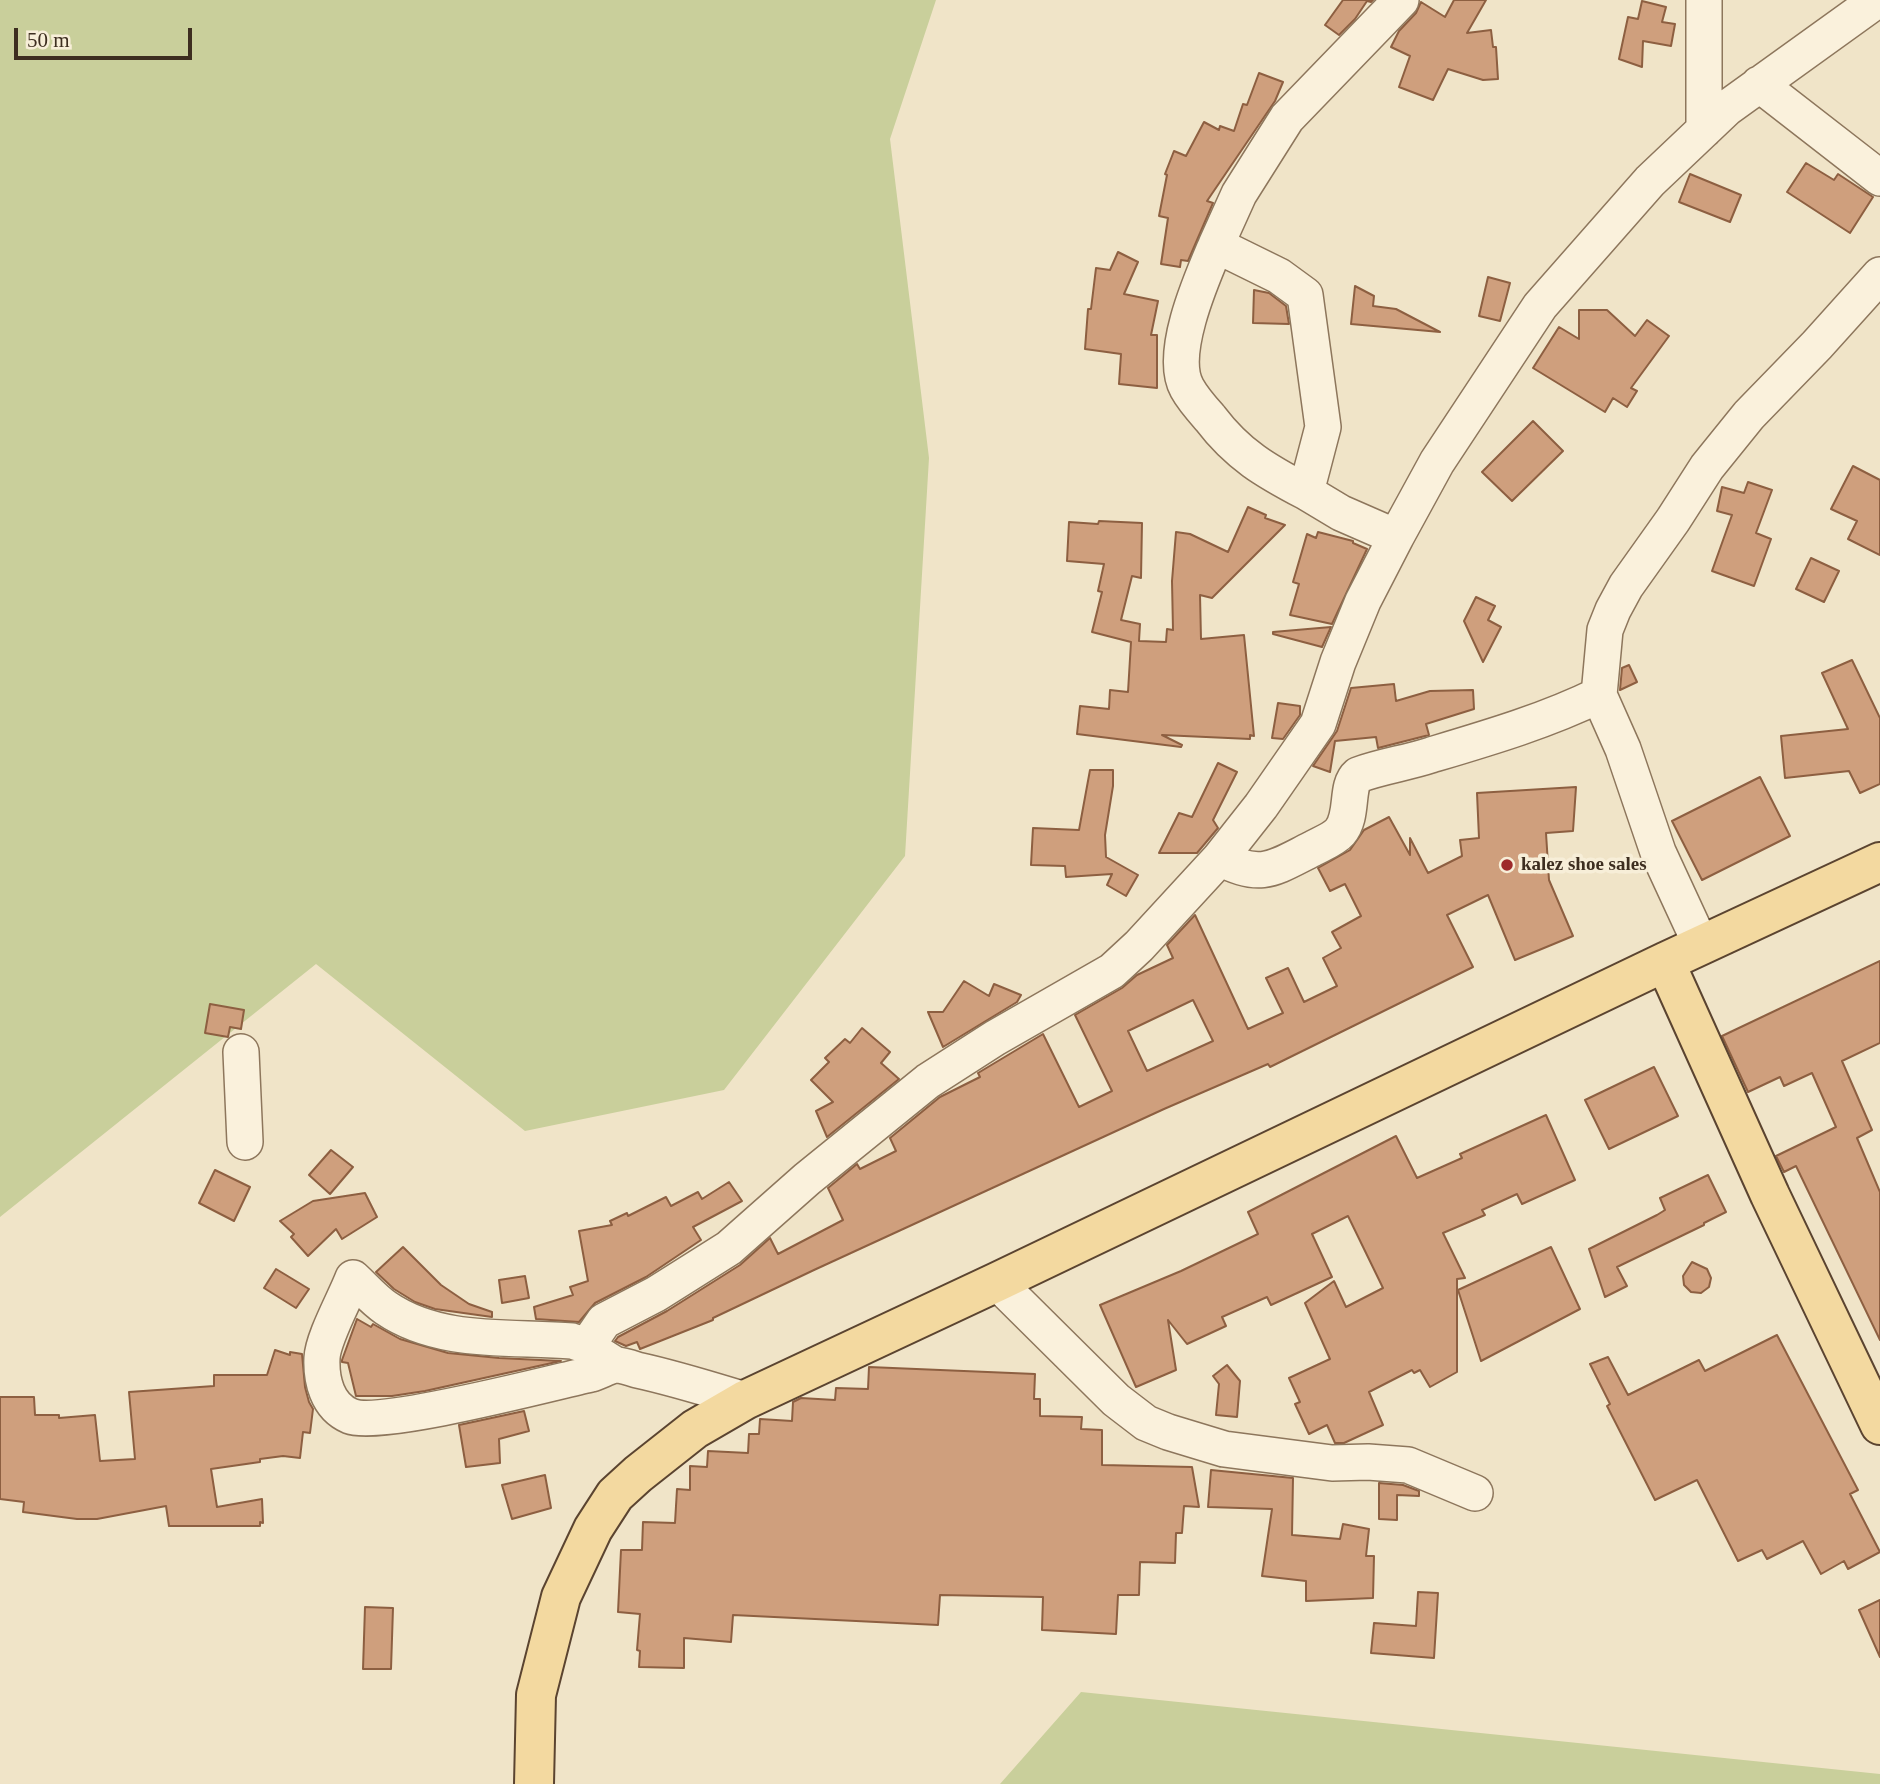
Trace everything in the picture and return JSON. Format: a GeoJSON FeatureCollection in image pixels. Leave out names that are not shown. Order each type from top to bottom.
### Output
{"type":"FeatureCollection","features":[{"type":"Feature","properties":{"kind":"main road"},"geometry":{"type":"LineString","coordinates":[[534,1784],[536,1695],[561,1597],[593,1529],[615,1495],[695,1429],[745,1401],[1880,862]]}},
{"type":"Feature","properties":{"kind":"main road"},"geometry":{"type":"LineString","coordinates":[[1665,962],[1770,1195],[1878,1417]]}},
{"type":"Feature","properties":{"kind":"street"},"geometry":{"type":"LineString","coordinates":[[1396,537],[1341,513],[1260,468],[1225,438],[1186,387],[1182,363],[1185,332],[1195,293],[1239,194],[1287,118],[1401,0]]}},
{"type":"Feature","properties":{"kind":"street"},"geometry":{"type":"LineString","coordinates":[[1704,0],[1704,130]]}},
{"type":"Feature","properties":{"kind":"street"},"geometry":{"type":"LineString","coordinates":[[745,1401],[603,1357],[572,1341],[469,1336],[422,1326],[386,1308],[353,1278],[326,1340],[322,1356],[324,1385],[330,1399],[350,1416],[363,1419],[406,1414],[600,1372],[603,1357],[593,1337],[604,1321],[656,1294],[729,1248],[807,1179],[928,1081],[995,1038],[1112,971],[1139,946],[1220,858],[1261,806],[1318,724],[1338,662],[1363,601],[1396,537],[1437,462],[1540,306],[1650,181],[1727,108],[1877,0]]}},
{"type":"Feature","properties":{"kind":"street"},"geometry":{"type":"LineString","coordinates":[[1759,84],[1880,178]]}},
{"type":"Feature","properties":{"kind":"street"},"geometry":{"type":"LineString","coordinates":[[1216,245],[1279,276],[1305,295],[1322,427],[1306,492]]}},
{"type":"Feature","properties":{"kind":"street"},"geometry":{"type":"LineString","coordinates":[[1701,945],[1658,852],[1623,749],[1599,695],[1605,630],[1626,586],[1707,467],[1749,415],[1818,345],[1880,275]]}},
{"type":"Feature","properties":{"kind":"street"},"geometry":{"type":"LineString","coordinates":[[1220,858],[1239,868],[1255,870],[1284,864],[1340,832],[1349,812],[1352,782],[1358,775],[1430,756],[1527,725],[1599,695]]}},
{"type":"Feature","properties":{"kind":"street"},"geometry":{"type":"LineString","coordinates":[[241,1052],[245,1142]]}},
{"type":"Feature","properties":{"kind":"street"},"geometry":{"type":"LineString","coordinates":[[997,1282],[1116,1401],[1146,1423],[1224,1449],[1332,1464],[1368,1462],[1408,1465],[1475,1493]]}},
{"type":"Feature","properties":{"kind":"green space"},"geometry":{"type":"Polygon","coordinates":[[[0,0],[936,0],[890,139],[929,458],[905,856],[724,1090],[525,1131],[316,964],[0,1217],[0,0]]]}},
{"type":"Feature","properties":{"kind":"green space"},"geometry":{"type":"Polygon","coordinates":[[[1081,1692],[1880,1774],[1880,1784],[1000,1784],[1081,1692]]]}},
{"type":"Feature","properties":{"kind":"building"},"geometry":{"type":"Polygon","coordinates":[[[1343,0],[1373,0],[1367,1],[1355,19],[1339,35],[1325,25],[1343,0]]]}},
{"type":"Feature","properties":{"kind":"building"},"geometry":{"type":"Polygon","coordinates":[[[1454,0],[1486,0],[1467,33],[1491,30],[1493,47],[1496,47],[1498,79],[1483,80],[1448,69],[1433,100],[1399,87],[1410,56],[1391,47],[1399,31],[1416,13],[1421,2],[1445,17],[1454,0]]]}},
{"type":"Feature","properties":{"kind":"building"},"geometry":{"type":"Polygon","coordinates":[[[1642,1],[1666,7],[1662,22],[1675,24],[1671,46],[1643,41],[1642,67],[1619,59],[1628,17],[1638,19],[1642,1]]]}},
{"type":"Feature","properties":{"kind":"building"},"geometry":{"type":"Polygon","coordinates":[[[1259,73],[1283,82],[1275,101],[1207,201],[1213,203],[1188,261],[1181,260],[1180,267],[1161,264],[1168,218],[1159,216],[1167,175],[1165,174],[1174,151],[1186,156],[1204,122],[1219,130],[1220,126],[1234,131],[1243,104],[1247,105],[1259,73]]]}},
{"type":"Feature","properties":{"kind":"building"},"geometry":{"type":"Polygon","coordinates":[[[1806,163],[1834,180],[1838,174],[1873,197],[1850,233],[1787,192],[1806,163]]]}},
{"type":"Feature","properties":{"kind":"building"},"geometry":{"type":"Polygon","coordinates":[[[1690,174],[1741,195],[1730,222],[1679,202],[1690,174]]]}},
{"type":"Feature","properties":{"kind":"building"},"geometry":{"type":"Polygon","coordinates":[[[1118,252],[1138,262],[1124,294],[1158,301],[1151,335],[1157,335],[1157,388],[1119,384],[1121,354],[1085,349],[1088,309],[1091,309],[1096,268],[1110,270],[1118,252]]]}},
{"type":"Feature","properties":{"kind":"building"},"geometry":{"type":"Polygon","coordinates":[[[1488,277],[1510,283],[1500,321],[1479,316],[1488,277]]]}},
{"type":"Feature","properties":{"kind":"building"},"geometry":{"type":"Polygon","coordinates":[[[1355,286],[1374,296],[1373,306],[1396,309],[1440,332],[1351,324],[1355,286]]]}},
{"type":"Feature","properties":{"kind":"building"},"geometry":{"type":"Polygon","coordinates":[[[1254,290],[1269,293],[1286,306],[1289,324],[1253,323],[1254,290]]]}},
{"type":"Feature","properties":{"kind":"building"},"geometry":{"type":"Polygon","coordinates":[[[1579,310],[1607,310],[1635,336],[1647,320],[1669,336],[1631,388],[1637,391],[1627,407],[1613,398],[1605,412],[1533,368],[1559,327],[1579,339],[1579,310]]]}},
{"type":"Feature","properties":{"kind":"building"},"geometry":{"type":"Polygon","coordinates":[[[1533,421],[1563,451],[1512,501],[1482,472],[1533,421]]]}},
{"type":"Feature","properties":{"kind":"building"},"geometry":{"type":"Polygon","coordinates":[[[1853,466],[1880,480],[1880,555],[1848,539],[1857,521],[1831,509],[1853,466]]]}},
{"type":"Feature","properties":{"kind":"building"},"geometry":{"type":"Polygon","coordinates":[[[1748,482],[1772,490],[1756,533],[1771,539],[1754,586],[1712,571],[1732,515],[1717,511],[1722,487],[1744,493],[1748,482]]]}},
{"type":"Feature","properties":{"kind":"building"},"geometry":{"type":"Polygon","coordinates":[[[1248,507],[1266,515],[1265,518],[1285,525],[1212,598],[1200,595],[1201,639],[1244,635],[1254,736],[1250,735],[1250,739],[1162,735],[1182,745],[1181,747],[1077,734],[1080,706],[1109,709],[1110,690],[1128,692],[1131,642],[1092,632],[1102,592],[1098,591],[1104,564],[1067,561],[1069,522],[1142,523],[1141,578],[1132,576],[1121,620],[1140,624],[1139,641],[1166,642],[1167,629],[1173,630],[1172,581],[1176,532],[1190,534],[1228,552],[1248,507]]]}},
{"type":"Feature","properties":{"kind":"building"},"geometry":{"type":"Polygon","coordinates":[[[1318,532],[1353,541],[1367,549],[1332,624],[1290,615],[1299,584],[1293,582],[1307,534],[1316,538],[1318,532]]]}},
{"type":"Feature","properties":{"kind":"building"},"geometry":{"type":"Polygon","coordinates":[[[1811,558],[1839,571],[1824,602],[1796,589],[1811,558]]]}},
{"type":"Feature","properties":{"kind":"building"},"geometry":{"type":"Polygon","coordinates":[[[1476,597],[1495,606],[1488,620],[1501,627],[1483,662],[1464,621],[1476,597]]]}},
{"type":"Feature","properties":{"kind":"building"},"geometry":{"type":"Polygon","coordinates":[[[1331,627],[1322,647],[1273,634],[1273,632],[1331,627]]]}},
{"type":"Feature","properties":{"kind":"building"},"geometry":{"type":"Polygon","coordinates":[[[1852,660],[1880,718],[1880,784],[1860,793],[1849,771],[1785,778],[1781,736],[1848,729],[1822,673],[1852,660]]]}},
{"type":"Feature","properties":{"kind":"building"},"geometry":{"type":"Polygon","coordinates":[[[1629,665],[1637,682],[1620,690],[1622,668],[1629,665]]]}},
{"type":"Feature","properties":{"kind":"building"},"geometry":{"type":"Polygon","coordinates":[[[1394,684],[1396,701],[1430,691],[1473,690],[1474,709],[1426,724],[1429,735],[1378,748],[1376,737],[1335,741],[1330,772],[1313,766],[1337,731],[1351,688],[1394,684]]]}},
{"type":"Feature","properties":{"kind":"building"},"geometry":{"type":"Polygon","coordinates":[[[1278,703],[1300,706],[1300,715],[1283,739],[1272,738],[1278,703]]]}},
{"type":"Feature","properties":{"kind":"building"},"geometry":{"type":"Polygon","coordinates":[[[1218,763],[1237,772],[1213,820],[1218,828],[1197,853],[1159,853],[1179,813],[1192,817],[1218,763]]]}},
{"type":"Feature","properties":{"kind":"building"},"geometry":{"type":"Polygon","coordinates":[[[1090,770],[1113,770],[1105,835],[1106,857],[1138,875],[1126,896],[1107,885],[1112,874],[1066,877],[1065,866],[1031,865],[1033,828],[1079,830],[1090,770]]]}},
{"type":"Feature","properties":{"kind":"building"},"geometry":{"type":"Polygon","coordinates":[[[1760,777],[1790,836],[1702,880],[1672,821],[1760,777]]]}},
{"type":"Feature","properties":{"kind":"building"},"geometry":{"type":"Polygon","coordinates":[[[1576,787],[1573,831],[1546,833],[1549,880],[1573,936],[1515,960],[1488,895],[1447,915],[1473,967],[1270,1067],[1268,1064],[1164,1109],[814,1270],[713,1320],[640,1349],[637,1342],[626,1346],[615,1341],[740,1265],[770,1238],[778,1254],[843,1220],[828,1188],[857,1164],[860,1169],[896,1151],[890,1138],[940,1097],[980,1077],[978,1073],[1043,1034],[1079,1107],[1112,1091],[1075,1015],[1122,988],[1137,975],[1173,958],[1167,945],[1195,915],[1248,1029],[1283,1013],[1266,978],[1288,968],[1304,1002],[1337,986],[1323,958],[1341,948],[1332,932],[1361,916],[1345,884],[1330,891],[1318,868],[1350,850],[1364,830],[1389,817],[1410,855],[1410,838],[1428,873],[1462,856],[1460,840],[1479,838],[1477,793],[1576,787]],[[1193,1000],[1128,1031],[1147,1071],[1213,1041],[1193,1000]]]}},
{"type":"Feature","properties":{"kind":"building"},"geometry":{"type":"Polygon","coordinates":[[[1880,961],[1880,1043],[1842,1061],[1872,1130],[1857,1138],[1880,1192],[1880,1340],[1796,1166],[1784,1172],[1776,1156],[1836,1127],[1812,1073],[1784,1086],[1780,1077],[1748,1092],[1722,1036],[1880,961]]]}},
{"type":"Feature","properties":{"kind":"building"},"geometry":{"type":"Polygon","coordinates":[[[964,981],[989,996],[994,984],[1021,995],[1017,1002],[943,1047],[928,1012],[943,1012],[964,981]]]}},
{"type":"Feature","properties":{"kind":"building"},"geometry":{"type":"Polygon","coordinates":[[[210,1004],[244,1010],[241,1029],[230,1027],[228,1037],[205,1033],[210,1004]]]}},
{"type":"Feature","properties":{"kind":"building"},"geometry":{"type":"Polygon","coordinates":[[[862,1028],[890,1052],[881,1063],[899,1079],[827,1137],[816,1111],[833,1102],[811,1080],[829,1062],[825,1058],[845,1039],[850,1043],[862,1028]]]}},
{"type":"Feature","properties":{"kind":"building"},"geometry":{"type":"Polygon","coordinates":[[[1654,1067],[1678,1116],[1609,1149],[1585,1100],[1654,1067]]]}},
{"type":"Feature","properties":{"kind":"building"},"geometry":{"type":"Polygon","coordinates":[[[1546,1115],[1575,1180],[1522,1204],[1517,1194],[1482,1210],[1485,1215],[1443,1233],[1465,1278],[1457,1279],[1457,1372],[1430,1387],[1420,1370],[1414,1373],[1412,1370],[1369,1392],[1383,1425],[1344,1443],[1335,1443],[1327,1425],[1309,1434],[1295,1404],[1300,1402],[1289,1378],[1330,1359],[1305,1303],[1334,1281],[1346,1307],[1383,1288],[1348,1216],[1312,1234],[1332,1277],[1271,1305],[1267,1297],[1222,1317],[1226,1326],[1187,1344],[1168,1320],[1176,1370],[1136,1387],[1100,1305],[1181,1271],[1258,1234],[1248,1212],[1396,1136],[1417,1178],[1462,1158],[1460,1154],[1546,1115]]]}},
{"type":"Feature","properties":{"kind":"building"},"geometry":{"type":"Polygon","coordinates":[[[331,1150],[353,1167],[330,1194],[309,1175],[331,1150]]]}},
{"type":"Feature","properties":{"kind":"building"},"geometry":{"type":"Polygon","coordinates":[[[215,1170],[250,1187],[234,1221],[199,1203],[215,1170]]]}},
{"type":"Feature","properties":{"kind":"building"},"geometry":{"type":"Polygon","coordinates":[[[1708,1175],[1726,1212],[1617,1267],[1627,1286],[1605,1297],[1589,1249],[1657,1215],[1665,1210],[1660,1198],[1708,1175]]]}},
{"type":"Feature","properties":{"kind":"building"},"geometry":{"type":"Polygon","coordinates":[[[729,1182],[742,1201],[693,1227],[701,1240],[646,1277],[595,1303],[579,1322],[536,1319],[534,1307],[573,1295],[570,1287],[588,1281],[579,1231],[612,1225],[610,1221],[627,1213],[628,1216],[666,1197],[671,1206],[698,1192],[702,1199],[729,1182]]]}},
{"type":"Feature","properties":{"kind":"building"},"geometry":{"type":"Polygon","coordinates":[[[365,1193],[377,1217],[342,1239],[336,1229],[308,1256],[291,1237],[294,1234],[280,1221],[313,1201],[365,1193]]]}},
{"type":"Feature","properties":{"kind":"building"},"geometry":{"type":"Polygon","coordinates":[[[403,1247],[441,1285],[469,1304],[492,1312],[492,1317],[435,1309],[415,1302],[394,1289],[376,1272],[403,1247]]]}},
{"type":"Feature","properties":{"kind":"building"},"geometry":{"type":"Polygon","coordinates":[[[1551,1247],[1580,1309],[1481,1361],[1458,1290],[1551,1247]]]}},
{"type":"Feature","properties":{"kind":"building"},"geometry":{"type":"Polygon","coordinates":[[[1692,1262],[1707,1269],[1711,1278],[1709,1287],[1701,1293],[1691,1292],[1684,1285],[1683,1276],[1692,1262]]]}},
{"type":"Feature","properties":{"kind":"building"},"geometry":{"type":"Polygon","coordinates":[[[276,1269],[309,1289],[296,1308],[264,1288],[276,1269]]]}},
{"type":"Feature","properties":{"kind":"building"},"geometry":{"type":"Polygon","coordinates":[[[525,1276],[529,1298],[502,1303],[499,1280],[525,1276]]]}},
{"type":"Feature","properties":{"kind":"building"},"geometry":{"type":"Polygon","coordinates":[[[357,1319],[371,1327],[373,1324],[400,1339],[448,1353],[561,1361],[425,1391],[392,1396],[356,1396],[348,1363],[342,1360],[357,1319]]]}},
{"type":"Feature","properties":{"kind":"building"},"geometry":{"type":"Polygon","coordinates":[[[1777,1335],[1858,1490],[1850,1494],[1880,1552],[1848,1569],[1844,1561],[1821,1574],[1803,1541],[1767,1559],[1762,1550],[1738,1561],[1697,1480],[1655,1500],[1607,1406],[1610,1404],[1590,1364],[1608,1357],[1628,1395],[1699,1360],[1705,1371],[1777,1335]]]}},
{"type":"Feature","properties":{"kind":"building"},"geometry":{"type":"Polygon","coordinates":[[[275,1350],[290,1355],[290,1352],[302,1354],[305,1387],[313,1409],[310,1433],[303,1432],[300,1458],[283,1456],[211,1469],[217,1507],[262,1499],[263,1523],[260,1522],[260,1526],[169,1526],[166,1506],[97,1519],[77,1519],[23,1512],[24,1502],[0,1499],[0,1397],[34,1397],[35,1415],[59,1415],[59,1418],[95,1415],[100,1461],[135,1459],[129,1392],[214,1386],[214,1375],[267,1375],[275,1350]]]}},
{"type":"Feature","properties":{"kind":"building"},"geometry":{"type":"Polygon","coordinates":[[[1227,1365],[1240,1381],[1237,1417],[1216,1415],[1219,1384],[1213,1376],[1227,1365]]]}},
{"type":"Feature","properties":{"kind":"building"},"geometry":{"type":"Polygon","coordinates":[[[869,1367],[1035,1374],[1034,1399],[1040,1399],[1040,1416],[1082,1417],[1081,1429],[1102,1430],[1102,1465],[1192,1467],[1199,1507],[1184,1506],[1182,1533],[1176,1533],[1175,1563],[1140,1562],[1139,1595],[1118,1595],[1116,1634],[1042,1630],[1043,1597],[940,1595],[938,1625],[733,1615],[731,1642],[684,1638],[684,1668],[639,1667],[640,1651],[637,1650],[640,1614],[618,1612],[621,1550],[642,1550],[643,1522],[675,1523],[677,1489],[690,1490],[690,1466],[707,1467],[708,1451],[748,1453],[749,1434],[759,1434],[760,1419],[792,1421],[793,1402],[801,1398],[835,1400],[836,1388],[868,1389],[869,1367]]]}},
{"type":"Feature","properties":{"kind":"building"},"geometry":{"type":"Polygon","coordinates":[[[524,1411],[529,1431],[499,1439],[500,1463],[466,1467],[459,1425],[524,1411]]]}},
{"type":"Feature","properties":{"kind":"building"},"geometry":{"type":"Polygon","coordinates":[[[1211,1470],[1293,1478],[1292,1535],[1340,1539],[1343,1524],[1369,1529],[1366,1556],[1374,1556],[1373,1598],[1306,1601],[1306,1581],[1262,1576],[1272,1509],[1208,1507],[1211,1470]]]}},
{"type":"Feature","properties":{"kind":"building"},"geometry":{"type":"Polygon","coordinates":[[[545,1475],[551,1508],[512,1519],[502,1485],[545,1475]]]}},
{"type":"Feature","properties":{"kind":"building"},"geometry":{"type":"Polygon","coordinates":[[[1379,1483],[1403,1485],[1419,1491],[1419,1496],[1397,1495],[1397,1520],[1379,1519],[1379,1483]]]}},
{"type":"Feature","properties":{"kind":"building"},"geometry":{"type":"Polygon","coordinates":[[[1418,1592],[1438,1593],[1434,1658],[1371,1653],[1374,1623],[1416,1626],[1418,1592]]]}},
{"type":"Feature","properties":{"kind":"building"},"geometry":{"type":"Polygon","coordinates":[[[1880,1600],[1880,1657],[1859,1610],[1880,1600]]]}},
{"type":"Feature","properties":{"kind":"building"},"geometry":{"type":"Polygon","coordinates":[[[365,1607],[393,1608],[391,1669],[363,1669],[365,1607]]]}},
{"type":"Feature","properties":{"kind":"place","name":"kalez shoe sales"},"geometry":{"type":"Point","coordinates":[1507,865]}}]}
